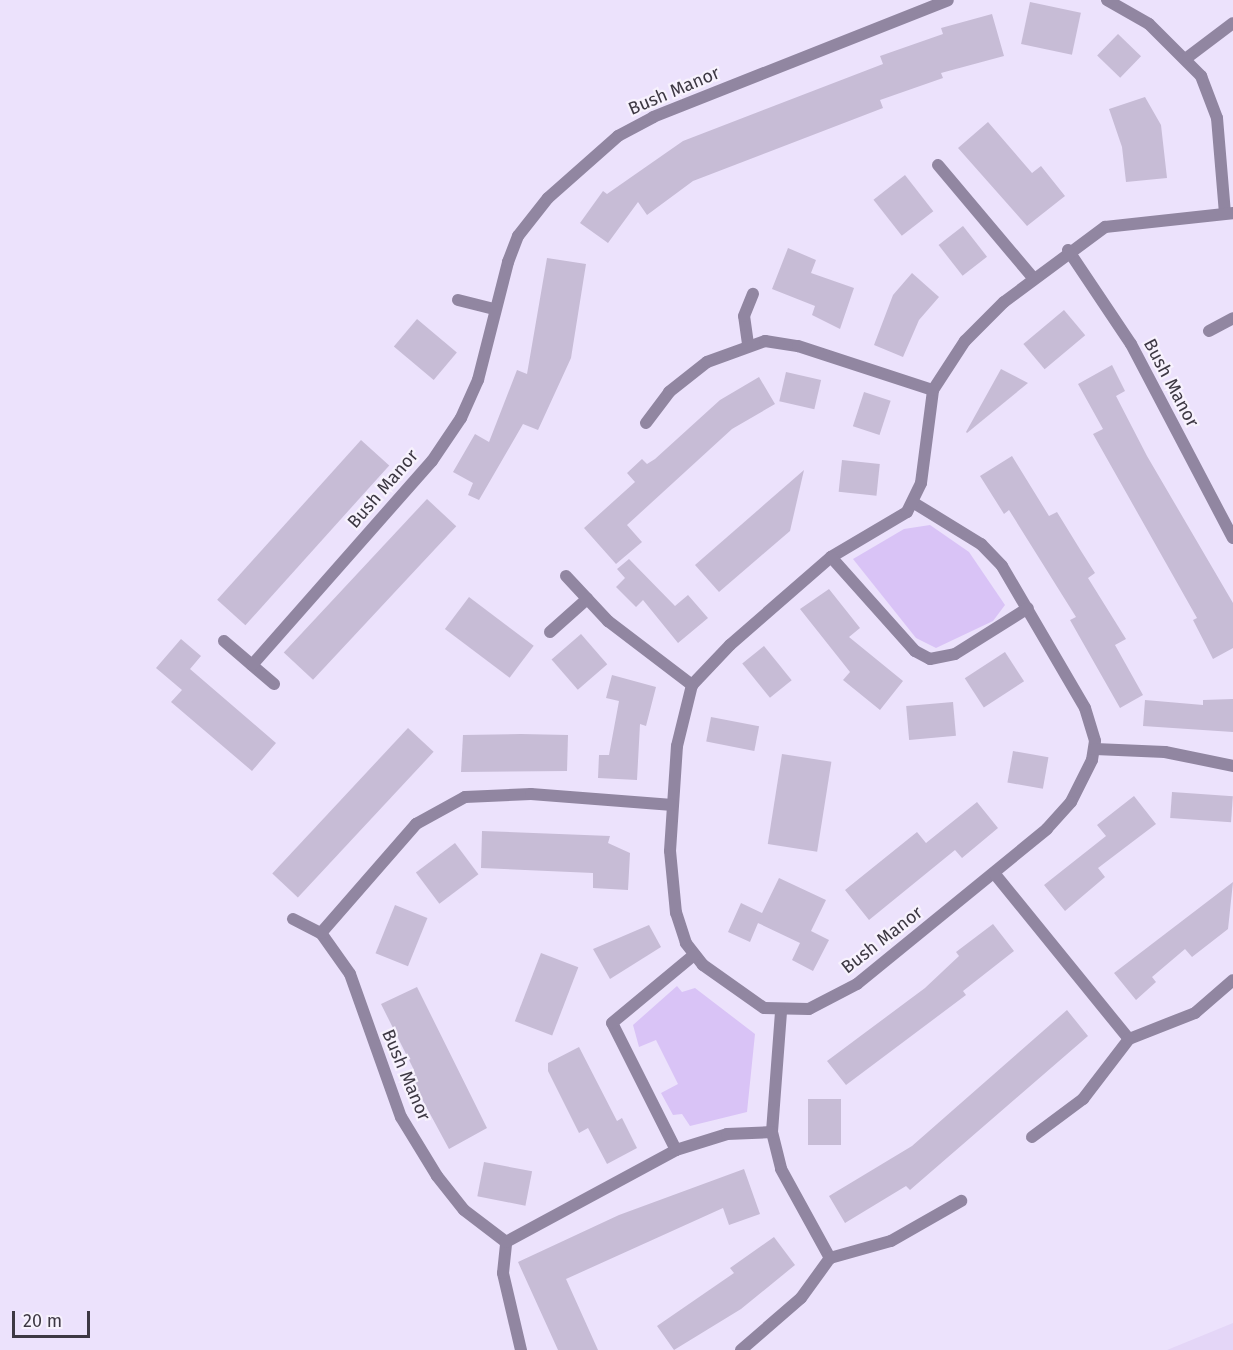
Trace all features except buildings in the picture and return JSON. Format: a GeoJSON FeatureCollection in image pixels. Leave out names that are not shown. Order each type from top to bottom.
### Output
{"type":"FeatureCollection","features":[{"type":"Feature","properties":{"kind":"street","name":"Bush Manor"},"geometry":{"type":"LineString","coordinates":[[252,665],[447,441],[478,380],[494,309],[508,262],[530,218],[618,136],[948,0]]}},
{"type":"Feature","properties":{"kind":"street"},"geometry":{"type":"LineString","coordinates":[[830,1258],[781,1169],[772,1132],[781,1012],[734,991],[694,955],[673,897],[673,805],[682,716],[692,685],[730,645],[831,557],[897,520],[915,503],[933,390],[965,342],[1033,278],[1068,250],[1116,223],[1229,213],[1217,118],[1188,57],[1149,24],[1107,0]]}},
{"type":"Feature","properties":{"kind":"street"},"geometry":{"type":"LineString","coordinates":[[1188,57],[1233,23]]}},
{"type":"Feature","properties":{"kind":"street"},"geometry":{"type":"LineString","coordinates":[[938,165],[1033,278]]}},
{"type":"Feature","properties":{"kind":"street","name":"Bush Manor"},"geometry":{"type":"LineString","coordinates":[[1068,250],[1131,344],[1233,538]]}},
{"type":"Feature","properties":{"kind":"street"},"geometry":{"type":"LineString","coordinates":[[748,344],[744,316],[753,294]]}},
{"type":"Feature","properties":{"kind":"street"},"geometry":{"type":"LineString","coordinates":[[458,300],[494,309]]}},
{"type":"Feature","properties":{"kind":"street"},"geometry":{"type":"LineString","coordinates":[[1209,331],[1233,318]]}},
{"type":"Feature","properties":{"kind":"street"},"geometry":{"type":"LineString","coordinates":[[646,423],[686,377],[748,344],[798,346],[933,390]]}},
{"type":"Feature","properties":{"kind":"street"},"geometry":{"type":"LineString","coordinates":[[915,503],[993,555],[1028,608],[1076,689],[1095,749],[1165,752],[1233,766]]}},
{"type":"Feature","properties":{"kind":"street"},"geometry":{"type":"LineString","coordinates":[[831,557],[915,651],[930,659],[955,654],[1028,608]]}},
{"type":"Feature","properties":{"kind":"street"},"geometry":{"type":"LineString","coordinates":[[566,576],[587,599],[692,685]]}},
{"type":"Feature","properties":{"kind":"street"},"geometry":{"type":"LineString","coordinates":[[549,632],[587,599]]}},
{"type":"Feature","properties":{"kind":"street"},"geometry":{"type":"LineString","coordinates":[[224,641],[274,684]]}},
{"type":"Feature","properties":{"kind":"street","name":"Bush Manor"},"geometry":{"type":"LineString","coordinates":[[781,1012],[809,1009],[840,995],[994,873],[1059,817],[1081,785],[1095,749]]}},
{"type":"Feature","properties":{"kind":"street"},"geometry":{"type":"LineString","coordinates":[[321,933],[416,824],[465,797],[531,794],[673,805]]}},
{"type":"Feature","properties":{"kind":"street"},"geometry":{"type":"LineString","coordinates":[[994,873],[1129,1039]]}},
{"type":"Feature","properties":{"kind":"street","name":"Bush Manor"},"geometry":{"type":"LineString","coordinates":[[293,920],[321,933],[350,974],[401,1117],[464,1210],[506,1242]]}},
{"type":"Feature","properties":{"kind":"street"},"geometry":{"type":"LineString","coordinates":[[676,1150],[612,1023],[694,955]]}},
{"type":"Feature","properties":{"kind":"street"},"geometry":{"type":"LineString","coordinates":[[1032,1137],[1083,1099],[1129,1039],[1195,1013],[1233,980]]}},
{"type":"Feature","properties":{"kind":"street"},"geometry":{"type":"LineString","coordinates":[[521,1350],[503,1273],[506,1242],[676,1150],[727,1134],[772,1132]]}},
{"type":"Feature","properties":{"kind":"street"},"geometry":{"type":"LineString","coordinates":[[741,1350],[801,1298],[830,1258],[891,1241],[961,1201]]}},
{"type":"Feature","properties":{"kind":"shaded area"},"geometry":{"type":"Polygon","coordinates":[[[930,525],[969,552],[1005,605],[993,621],[936,648],[916,638],[853,559],[904,529],[930,525]]]}},
{"type":"Feature","properties":{"kind":"shaded area"},"geometry":{"type":"Polygon","coordinates":[[[677,986],[682,992],[695,988],[755,1034],[747,1112],[690,1126],[682,1114],[673,1115],[661,1093],[678,1084],[656,1040],[639,1047],[633,1025],[677,986]]]}},
{"type":"Feature","properties":{"kind":"shaded area"},"geometry":{"type":"Polygon","coordinates":[[[1233,1323],[1233,1350],[1167,1350],[1233,1323]]]}}]}
